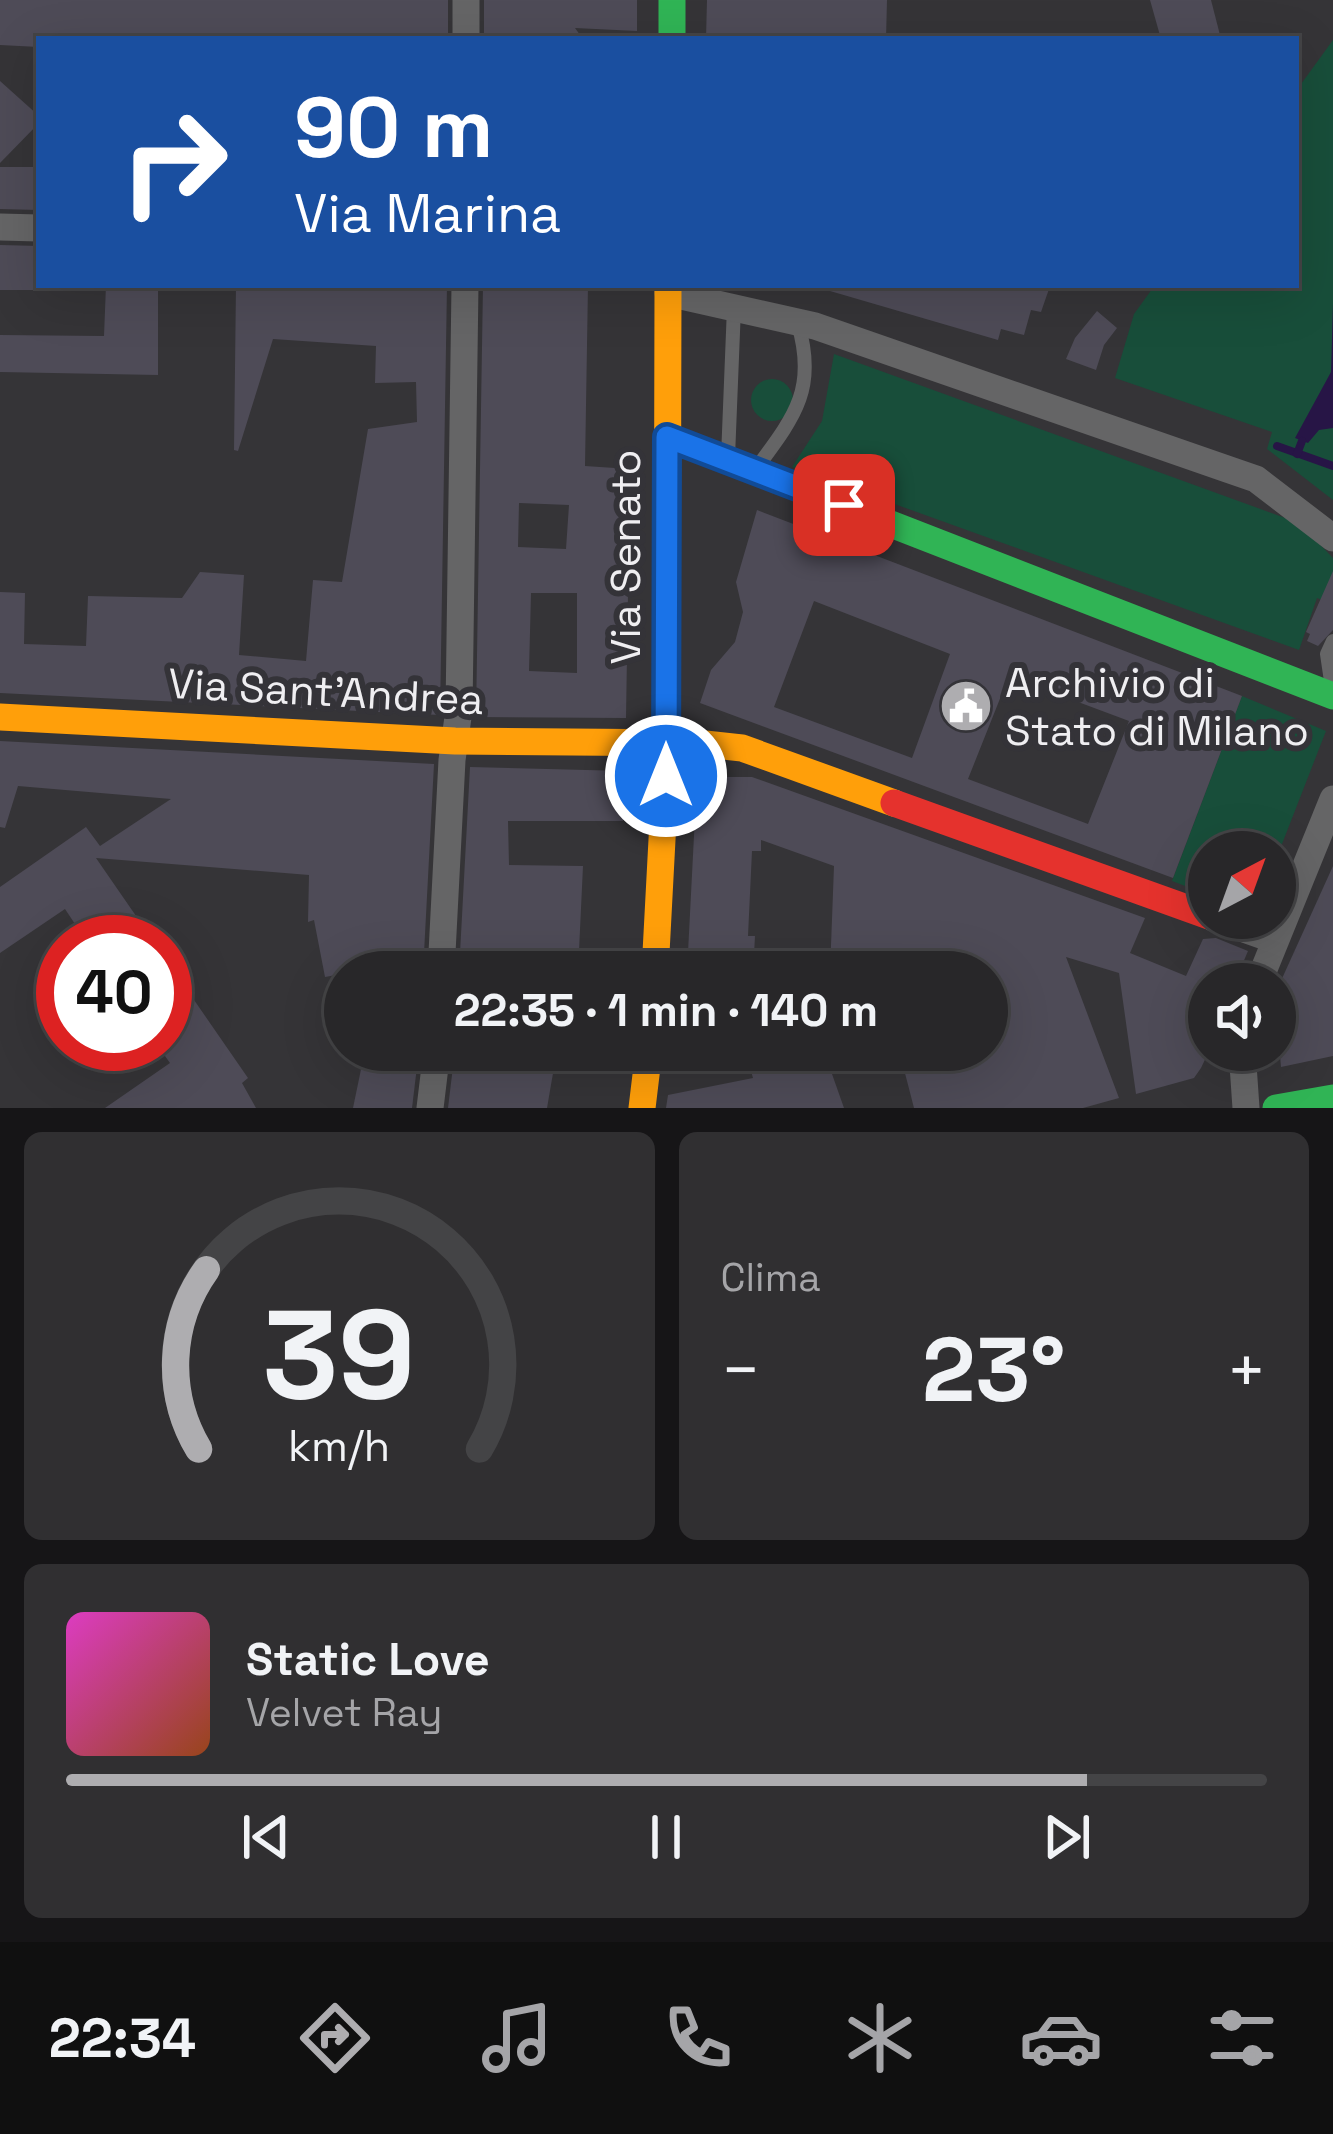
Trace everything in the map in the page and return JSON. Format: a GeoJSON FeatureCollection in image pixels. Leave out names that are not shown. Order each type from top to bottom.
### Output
{"type":"FeatureCollection","features":[{"type":"Feature","properties":{"kind":"street"},"geometry":{"type":"LineString","coordinates":[[466,0],[466,36]]}},
{"type":"Feature","properties":{"kind":"street"},"geometry":{"type":"LineString","coordinates":[[672,36],[673,0]]}},
{"type":"Feature","properties":{"kind":"street"},"geometry":{"type":"LineString","coordinates":[[0,227],[36,228]]}},
{"type":"Feature","properties":{"kind":"street"},"geometry":{"type":"LineString","coordinates":[[442,951],[463,594],[465,288]]}},
{"type":"Feature","properties":{"kind":"street"},"geometry":{"type":"LineString","coordinates":[[668,289],[798,321],[1256,479],[1333,538]]}},
{"type":"Feature","properties":{"kind":"street","name":"Via Senato"},"geometry":{"type":"LineString","coordinates":[[656,951],[668,289]]}},
{"type":"Feature","properties":{"kind":"street"},"geometry":{"type":"LineString","coordinates":[[667,437],[1333,694]]}},
{"type":"Feature","properties":{"kind":"street","name":"Via Sant'Andrea"},"geometry":{"type":"LineString","coordinates":[[0,718],[455,741],[742,748],[1188,909]]}},
{"type":"Feature","properties":{"kind":"street"},"geometry":{"type":"LineString","coordinates":[[1266,963],[1333,799]]}},
{"type":"Feature","properties":{"kind":"street"},"geometry":{"type":"LineString","coordinates":[[430,1108],[434,1071]]}},
{"type":"Feature","properties":{"kind":"street"},"geometry":{"type":"LineString","coordinates":[[642,1108],[646,1071]]}},
{"type":"Feature","properties":{"kind":"street"},"geometry":{"type":"LineString","coordinates":[[1243,1071],[1246,1108]]}},
{"type":"Feature","properties":{"kind":"street"},"geometry":{"type":"LineString","coordinates":[[1276,1108],[1333,1098]]}},
{"type":"Feature","properties":{"kind":"lane"},"geometry":{"type":"LineString","coordinates":[[734,307],[742,465]]}},
{"type":"Feature","properties":{"kind":"lane"},"geometry":{"type":"LineString","coordinates":[[742,465],[797,412],[808,355],[798,321]]}},
{"type":"Feature","properties":{"kind":"lane"},"geometry":{"type":"LineString","coordinates":[[1333,641],[1327,654],[1333,694]]}},
{"type":"Feature","properties":{"kind":"green space"},"geometry":{"type":"Polygon","coordinates":[[[1333,40],[1333,500],[1267,449],[1272,432],[1115,378],[1134,314],[1153,288],[1299,288],[1299,87],[1333,40]]]}},
{"type":"Feature","properties":{"kind":"green space"},"geometry":{"type":"Polygon","coordinates":[[[834,354],[1299,523],[1333,558],[1333,604],[1317,598],[1299,650],[792,467],[822,421],[834,354]]]}},
{"type":"Feature","properties":{"kind":"green space"},"geometry":{"type":"Polygon","coordinates":[[[772,379],[787,385],[793,400],[787,415],[772,421],[757,415],[751,400],[757,385],[772,379]]]}},
{"type":"Feature","properties":{"kind":"green space"},"geometry":{"type":"Polygon","coordinates":[[[1242,696],[1326,731],[1287,831],[1191,831],[1242,696]]]}},
{"type":"Feature","properties":{"kind":"green space"},"geometry":{"type":"Polygon","coordinates":[[[1188,839],[1188,887],[1172,881],[1188,839]]]}},
{"type":"Feature","properties":{"kind":"shaded area"},"geometry":{"type":"Polygon","coordinates":[[[1333,304],[1333,428],[1319,430],[1308,443],[1295,438],[1331,372],[1333,304]]]}},
{"type":"Feature","properties":{"kind":"building"},"geometry":{"type":"Polygon","coordinates":[[[0,0],[448,0],[448,36],[36,36],[36,47],[0,45],[0,0]]]}},
{"type":"Feature","properties":{"kind":"building"},"geometry":{"type":"Polygon","coordinates":[[[484,0],[637,0],[637,31],[575,28],[581,36],[484,36],[484,0]]]}},
{"type":"Feature","properties":{"kind":"building"},"geometry":{"type":"Polygon","coordinates":[[[707,0],[887,0],[886,36],[706,36],[707,0]]]}},
{"type":"Feature","properties":{"kind":"building"},"geometry":{"type":"Polygon","coordinates":[[[1150,0],[1211,0],[1220,36],[1160,36],[1150,0]]]}},
{"type":"Feature","properties":{"kind":"building"},"geometry":{"type":"Polygon","coordinates":[[[0,81],[36,113],[36,126],[0,163],[0,81]]]}},
{"type":"Feature","properties":{"kind":"building"},"geometry":{"type":"Polygon","coordinates":[[[0,167],[36,167],[36,210],[0,209],[0,167]]]}},
{"type":"Feature","properties":{"kind":"building"},"geometry":{"type":"Polygon","coordinates":[[[0,245],[36,246],[39,290],[0,290],[0,245]]]}},
{"type":"Feature","properties":{"kind":"building"},"geometry":{"type":"Polygon","coordinates":[[[106,288],[158,288],[158,375],[0,372],[0,335],[104,336],[106,288]]]}},
{"type":"Feature","properties":{"kind":"building"},"geometry":{"type":"Polygon","coordinates":[[[236,288],[447,288],[440,715],[0,693],[0,592],[25,593],[24,644],[86,646],[88,596],[182,598],[200,572],[244,575],[239,655],[306,661],[313,580],[342,582],[368,429],[417,422],[416,382],[375,383],[376,346],[273,339],[238,451],[234,450],[236,288]]]}},
{"type":"Feature","properties":{"kind":"building"},"geometry":{"type":"Polygon","coordinates":[[[483,288],[588,288],[585,466],[630,469],[626,718],[476,717],[483,288]],[[519,503],[518,547],[566,549],[569,505],[519,503]],[[531,593],[529,671],[577,673],[577,593],[531,593]]]}},
{"type":"Feature","properties":{"kind":"building"},"geometry":{"type":"Polygon","coordinates":[[[1049,289],[1041,312],[1031,310],[1024,335],[1001,329],[998,340],[830,291],[1049,289]]]}},
{"type":"Feature","properties":{"kind":"building"},"geometry":{"type":"Polygon","coordinates":[[[1097,311],[1117,328],[1104,345],[1096,370],[1066,359],[1075,338],[1097,311]]]}},
{"type":"Feature","properties":{"kind":"building"},"geometry":{"type":"Polygon","coordinates":[[[757,510],[1242,696],[1173,878],[700,703],[711,670],[735,642],[743,612],[736,582],[757,510]],[[814,601],[774,707],[912,758],[950,654],[814,601]],[[1009,676],[968,779],[1088,824],[1129,721],[1009,676]]]}},
{"type":"Feature","properties":{"kind":"building"},"geometry":{"type":"Polygon","coordinates":[[[1333,571],[1333,630],[1318,646],[1307,641],[1310,634],[1306,632],[1333,571]]]}},
{"type":"Feature","properties":{"kind":"building"},"geometry":{"type":"Polygon","coordinates":[[[0,741],[434,764],[424,951],[324,951],[324,972],[314,920],[308,922],[309,875],[96,858],[135,915],[69,915],[65,909],[56,915],[36,915],[36,929],[0,953],[0,887],[86,827],[100,846],[171,799],[18,786],[5,828],[0,827],[0,741]]]}},
{"type":"Feature","properties":{"kind":"building"},"geometry":{"type":"Polygon","coordinates":[[[470,767],[625,771],[623,821],[508,821],[509,865],[583,866],[579,951],[460,951],[470,767]]]}},
{"type":"Feature","properties":{"kind":"building"},"geometry":{"type":"Polygon","coordinates":[[[697,777],[752,777],[1145,918],[1130,953],[1186,976],[1188,972],[1188,1071],[1199,1071],[1194,1078],[1136,1094],[1119,973],[1066,957],[1119,1098],[1083,1108],[914,1108],[904,1071],[1008,1071],[1008,951],[831,951],[834,866],[761,840],[761,851],[752,851],[748,936],[755,936],[754,951],[688,951],[697,777]]]}},
{"type":"Feature","properties":{"kind":"building"},"geometry":{"type":"Polygon","coordinates":[[[1333,866],[1333,1056],[1296,1064],[1296,963],[1289,963],[1333,866]]]}},
{"type":"Feature","properties":{"kind":"building"},"geometry":{"type":"Polygon","coordinates":[[[1203,939],[1218,939],[1248,951],[1243,963],[1192,963],[1203,939]]]}},
{"type":"Feature","properties":{"kind":"building"},"geometry":{"type":"Polygon","coordinates":[[[192,997],[248,1078],[242,1083],[256,1108],[105,1108],[158,1071],[192,1071],[192,997]]]}},
{"type":"Feature","properties":{"kind":"building"},"geometry":{"type":"Polygon","coordinates":[[[361,1071],[416,1071],[412,1108],[353,1108],[361,1071]]]}},
{"type":"Feature","properties":{"kind":"building"},"geometry":{"type":"Polygon","coordinates":[[[452,1071],[553,1071],[547,1108],[448,1108],[452,1071]]]}},
{"type":"Feature","properties":{"kind":"building"},"geometry":{"type":"Polygon","coordinates":[[[751,1071],[842,1071],[832,1074],[844,1108],[666,1108],[668,1095],[753,1078],[751,1071]]]}},
{"type":"Feature","properties":{"kind":"waterway"},"geometry":{"type":"LineString","coordinates":[[1297,454],[1302,441]]}},
{"type":"Feature","properties":{"kind":"waterway"},"geometry":{"type":"LineString","coordinates":[[1277,446],[1333,466]]}},
{"type":"Feature","properties":{"kind":"traffic: fast"},"geometry":{"type":"LineString","coordinates":[[672,0],[672,36]]}},
{"type":"Feature","properties":{"kind":"traffic: fast"},"geometry":{"type":"LineString","coordinates":[[667,437],[1333,696]]}},
{"type":"Feature","properties":{"kind":"traffic: fast"},"geometry":{"type":"LineString","coordinates":[[1276,1108],[1333,1098]]}},
{"type":"Feature","properties":{"kind":"traffic: slow"},"geometry":{"type":"LineString","coordinates":[[656,951],[667,745],[668,288]]}},
{"type":"Feature","properties":{"kind":"traffic: slow"},"geometry":{"type":"LineString","coordinates":[[0,717],[455,741],[696,743],[742,748],[894,803]]}},
{"type":"Feature","properties":{"kind":"traffic: slow"},"geometry":{"type":"LineString","coordinates":[[642,1108],[646,1071]]}},
{"type":"Feature","properties":{"kind":"traffic: jam"},"geometry":{"type":"LineString","coordinates":[[894,803],[1188,908]]}},
{"type":"Feature","properties":{"kind":"place","name":"Archivio di Stato di Milano"},"geometry":{"type":"Point","coordinates":[966,706]}},
{"type":"Feature","properties":{"kind":"route"},"geometry":{"type":"LineString","coordinates":[[666,776],[667,437],[844,505]]}}]}
